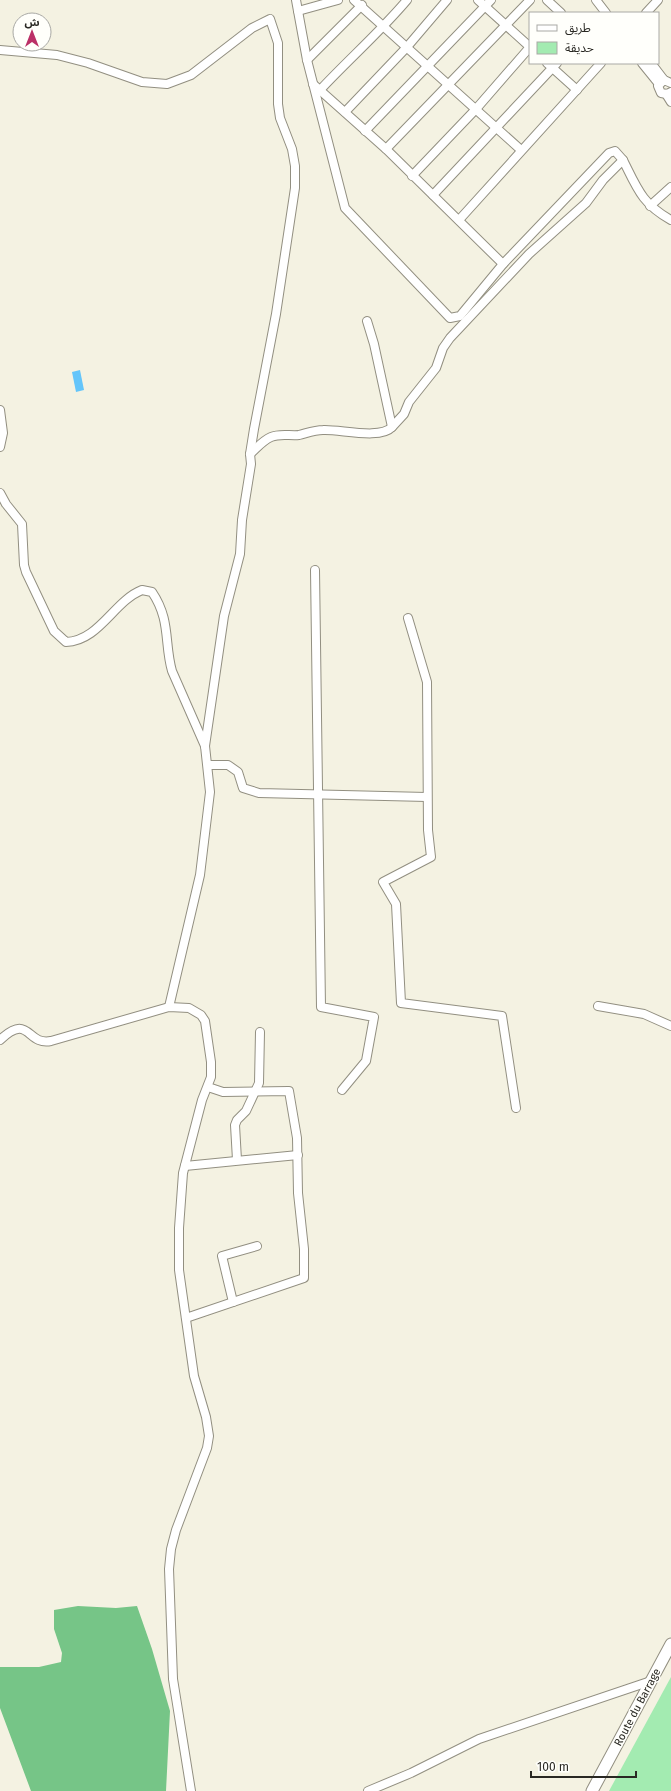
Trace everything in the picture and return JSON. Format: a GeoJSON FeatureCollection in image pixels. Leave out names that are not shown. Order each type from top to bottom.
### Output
{"type":"FeatureCollection","features":[{"type":"Feature","properties":{"kind":"main road","name":"Route du Barrage"},"geometry":{"type":"LineString","coordinates":[[592,1791],[671,1644]]}},
{"type":"Feature","properties":{"kind":"street"},"geometry":{"type":"LineString","coordinates":[[296,0],[307,60],[345,208],[450,318],[460,316],[503,264],[608,153],[615,152],[623,160],[640,194],[650,206],[671,220]]}},
{"type":"Feature","properties":{"kind":"street"},"geometry":{"type":"LineString","coordinates":[[298,11],[338,0]]}},
{"type":"Feature","properties":{"kind":"street"},"geometry":{"type":"LineString","coordinates":[[354,0],[362,5],[449,86],[521,150]]}},
{"type":"Feature","properties":{"kind":"street"},"geometry":{"type":"LineString","coordinates":[[321,89],[350,58],[385,26],[407,0]]}},
{"type":"Feature","properties":{"kind":"street"},"geometry":{"type":"LineString","coordinates":[[345,112],[408,47],[447,0]]}},
{"type":"Feature","properties":{"kind":"street"},"geometry":{"type":"LineString","coordinates":[[478,0],[529,46]]}},
{"type":"Feature","properties":{"kind":"street"},"geometry":{"type":"LineString","coordinates":[[365,131],[491,0]]}},
{"type":"Feature","properties":{"kind":"street"},"geometry":{"type":"LineString","coordinates":[[386,150],[530,0]]}},
{"type":"Feature","properties":{"kind":"street"},"geometry":{"type":"LineString","coordinates":[[547,0],[560,12]]}},
{"type":"Feature","properties":{"kind":"street"},"geometry":{"type":"LineString","coordinates":[[596,0],[604,12]]}},
{"type":"Feature","properties":{"kind":"street"},"geometry":{"type":"LineString","coordinates":[[647,12],[658,0]]}},
{"type":"Feature","properties":{"kind":"street"},"geometry":{"type":"LineString","coordinates":[[307,60],[362,5]]}},
{"type":"Feature","properties":{"kind":"street"},"geometry":{"type":"LineString","coordinates":[[0,50],[57,55],[88,63],[142,82],[167,84],[191,75],[252,28],[270,19],[278,43],[278,104],[280,118],[292,149],[295,166],[295,188],[276,314],[250,454],[251,464],[242,520],[240,554],[224,616],[205,746]]}},
{"type":"Feature","properties":{"kind":"street"},"geometry":{"type":"LineString","coordinates":[[412,176],[476,109],[529,48]]}},
{"type":"Feature","properties":{"kind":"street"},"geometry":{"type":"LineString","coordinates":[[459,220],[600,64]]}},
{"type":"Feature","properties":{"kind":"street"},"geometry":{"type":"LineString","coordinates":[[643,64],[665,82]]}},
{"type":"Feature","properties":{"kind":"street"},"geometry":{"type":"LineString","coordinates":[[652,64],[665,82]]}},
{"type":"Feature","properties":{"kind":"street"},"geometry":{"type":"LineString","coordinates":[[433,195],[496,128],[552,65],[577,90]]}},
{"type":"Feature","properties":{"kind":"street"},"geometry":{"type":"LineString","coordinates":[[665,82],[659,91],[669,93],[671,102]]}},
{"type":"Feature","properties":{"kind":"street"},"geometry":{"type":"LineString","coordinates":[[313,84],[321,89],[386,150],[503,264]]}},
{"type":"Feature","properties":{"kind":"street"},"geometry":{"type":"LineString","coordinates":[[250,454],[261,443],[279,435],[298,435],[322,430],[380,432],[389,430],[404,414],[409,402],[436,368],[443,348],[450,338],[529,254],[586,203],[603,180],[623,160]]}},
{"type":"Feature","properties":{"kind":"street"},"geometry":{"type":"LineString","coordinates":[[650,206],[671,187]]}},
{"type":"Feature","properties":{"kind":"street"},"geometry":{"type":"LineString","coordinates":[[367,321],[392,426]]}},
{"type":"Feature","properties":{"kind":"street"},"geometry":{"type":"LineString","coordinates":[[0,410],[3,428],[0,447]]}},
{"type":"Feature","properties":{"kind":"street"},"geometry":{"type":"LineString","coordinates":[[0,493],[6,504],[22,524],[24,565],[26,572],[54,631],[66,642],[74,641],[90,633],[136,592],[142,590],[152,592],[156,598],[166,624],[168,659],[205,746],[208,765],[209,803],[200,875],[168,1007]]}},
{"type":"Feature","properties":{"kind":"street"},"geometry":{"type":"LineString","coordinates":[[315,570],[321,1007],[374,1017],[366,1061],[342,1090]]}},
{"type":"Feature","properties":{"kind":"street"},"geometry":{"type":"LineString","coordinates":[[408,618],[427,682],[427,797],[428,830],[432,857],[383,882],[396,904],[401,1003],[502,1016],[516,1108]]}},
{"type":"Feature","properties":{"kind":"street"},"geometry":{"type":"LineString","coordinates":[[208,765],[228,765],[238,772],[243,788],[259,793],[427,797]]}},
{"type":"Feature","properties":{"kind":"street"},"geometry":{"type":"LineString","coordinates":[[598,1006],[644,1014],[671,1026]]}},
{"type":"Feature","properties":{"kind":"street"},"geometry":{"type":"LineString","coordinates":[[0,1040],[11,1031],[23,1029],[27,1030],[34,1038],[40,1041],[51,1041],[168,1007],[189,1008],[196,1010],[201,1014],[205,1021],[211,1062],[211,1077],[202,1100],[185,1166],[180,1195],[179,1270],[194,1376],[206,1417],[208,1436],[207,1448],[176,1530],[171,1549],[169,1570],[173,1680],[191,1791]]}},
{"type":"Feature","properties":{"kind":"street"},"geometry":{"type":"LineString","coordinates":[[237,1160],[235,1125],[237,1120],[246,1111],[259,1083],[260,1032]]}},
{"type":"Feature","properties":{"kind":"street"},"geometry":{"type":"LineString","coordinates":[[186,1318],[304,1278],[304,1249],[298,1193],[298,1155],[290,1091],[223,1092],[208,1087]]}},
{"type":"Feature","properties":{"kind":"street"},"geometry":{"type":"LineString","coordinates":[[185,1166],[298,1155]]}},
{"type":"Feature","properties":{"kind":"street"},"geometry":{"type":"LineString","coordinates":[[233,1302],[222,1256],[257,1246]]}},
{"type":"Feature","properties":{"kind":"street"},"geometry":{"type":"LineString","coordinates":[[368,1791],[411,1774],[479,1739],[651,1681]]}},
{"type":"Feature","properties":{"kind":"green space"},"geometry":{"type":"Polygon","coordinates":[[[78,1606],[116,1608],[137,1606],[152,1649],[170,1711],[166,1791],[31,1791],[0,1708],[0,1667],[39,1667],[61,1662],[62,1653],[54,1629],[54,1610],[78,1606]]]}},
{"type":"Feature","properties":{"kind":"green space"},"geometry":{"type":"Polygon","coordinates":[[[671,1677],[671,1791],[609,1791],[671,1677]]]}},
{"type":"Feature","properties":{"kind":"water"},"geometry":{"type":"Polygon","coordinates":[[[80,370],[84,390],[76,392],[72,372],[80,370]]]}}]}
